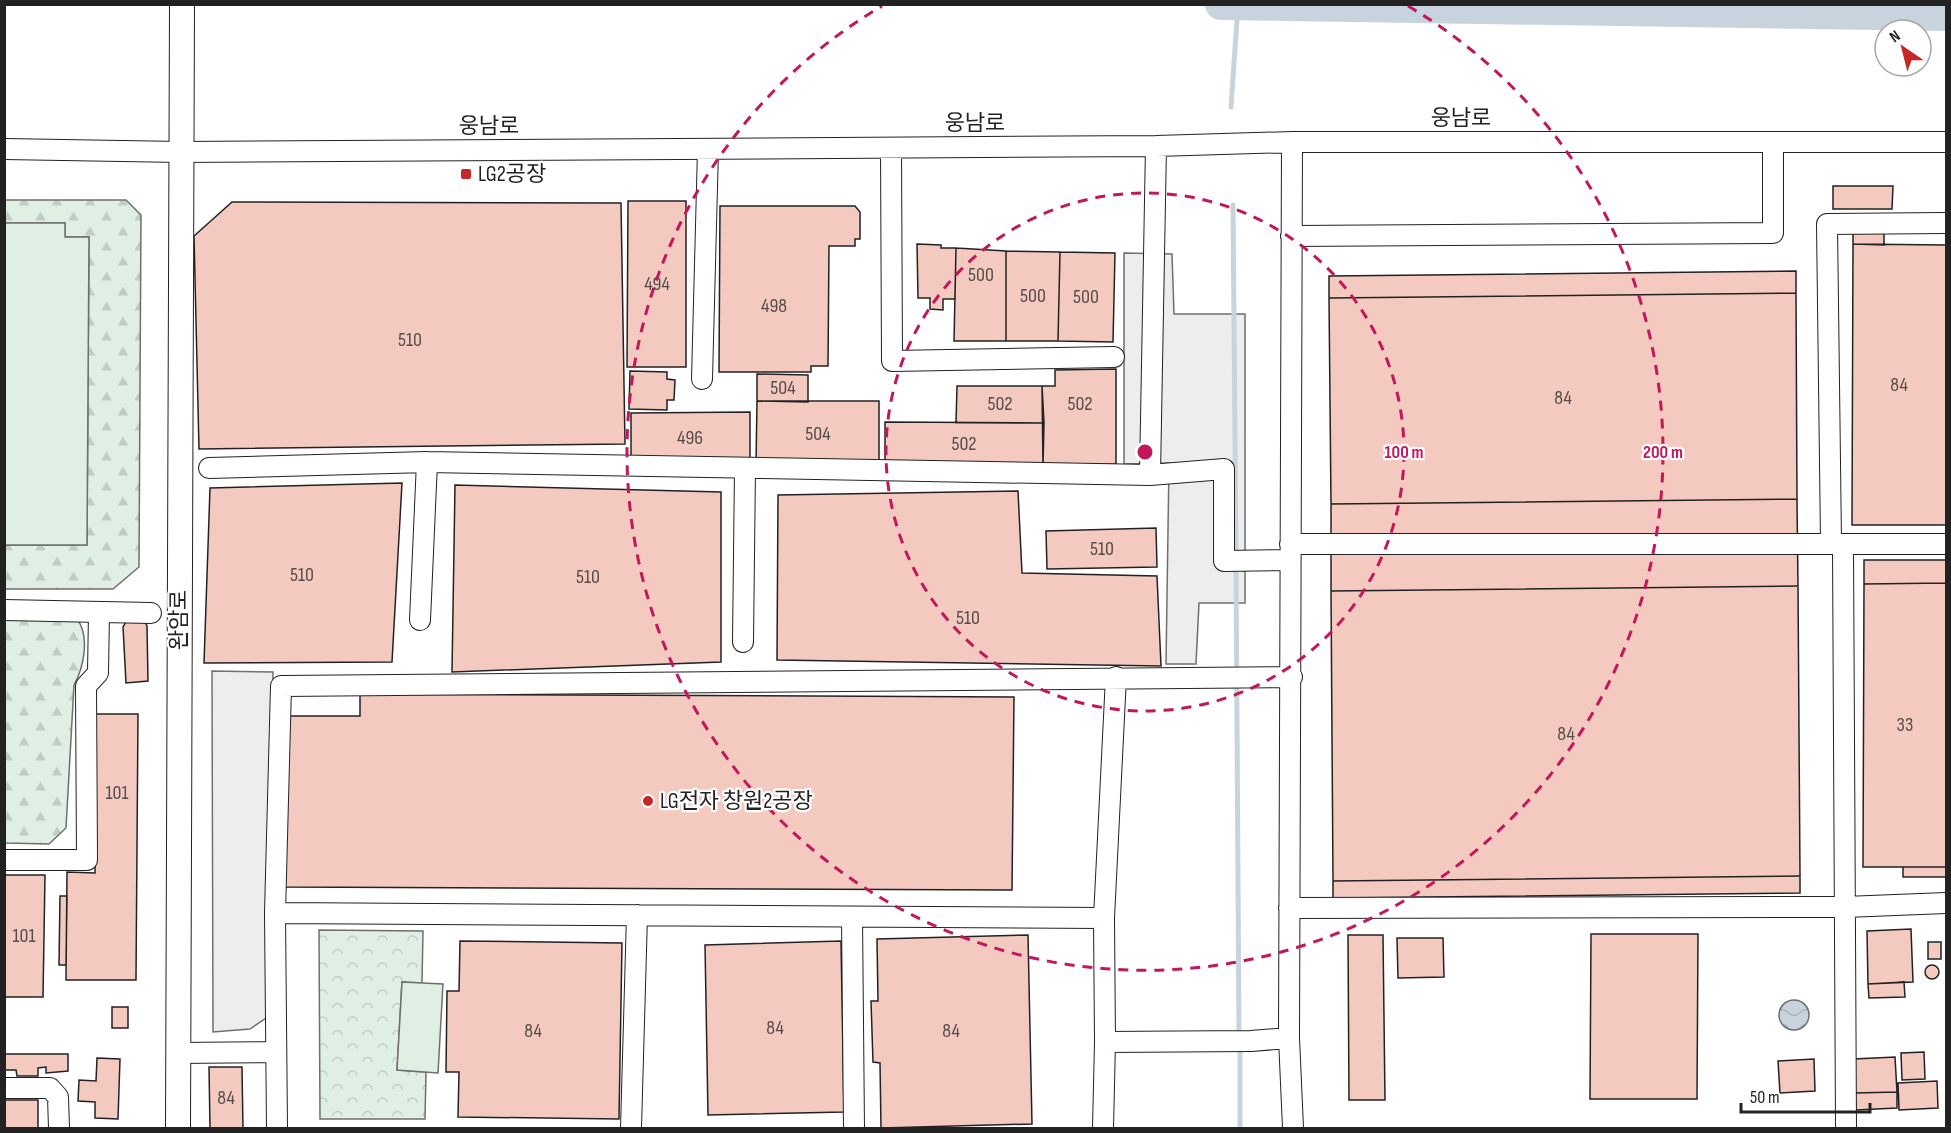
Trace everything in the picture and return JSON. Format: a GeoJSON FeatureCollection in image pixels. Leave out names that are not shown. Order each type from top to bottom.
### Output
{"type":"FeatureCollection","features":[{"type":"Feature","properties":{"kind":"main road","name":"완암로"},"geometry":{"type":"LineString","coordinates":[[178,1128],[182,4]]}},
{"type":"Feature","properties":{"kind":"street","name":"웅남로"},"geometry":{"type":"LineString","coordinates":[[4,149],[182,152],[1156,146],[1292,142],[1947,142]]}},
{"type":"Feature","properties":{"kind":"street"},"geometry":{"type":"LineString","coordinates":[[1292,142],[1290,552],[1292,676],[1288,1038],[1293,1128]]}},
{"type":"Feature","properties":{"kind":"street"},"geometry":{"type":"LineString","coordinates":[[1291,236],[1773,233],[1773,143]]}},
{"type":"Feature","properties":{"kind":"street"},"geometry":{"type":"LineString","coordinates":[[1150,475],[1156,146]]}},
{"type":"Feature","properties":{"kind":"street"},"geometry":{"type":"LineString","coordinates":[[891,148],[892,361],[1114,357]]}},
{"type":"Feature","properties":{"kind":"street"},"geometry":{"type":"LineString","coordinates":[[702,379],[708,149]]}},
{"type":"Feature","properties":{"kind":"street"},"geometry":{"type":"LineString","coordinates":[[1846,1128],[1845,907],[1827,224],[1947,224]]}},
{"type":"Feature","properties":{"kind":"street"},"geometry":{"type":"LineString","coordinates":[[209,468],[427,462],[1150,475],[1224,470],[1224,561],[1247,562],[1290,552],[1947,544]]}},
{"type":"Feature","properties":{"kind":"street"},"geometry":{"type":"LineString","coordinates":[[420,620],[427,462]]}},
{"type":"Feature","properties":{"kind":"street"},"geometry":{"type":"LineString","coordinates":[[742,642],[746,468]]}},
{"type":"Feature","properties":{"kind":"street"},"geometry":{"type":"LineString","coordinates":[[4,610],[151,613]]}},
{"type":"Feature","properties":{"kind":"street"},"geometry":{"type":"LineString","coordinates":[[4,860],[87,860],[86,686],[98,673],[99,612]]}},
{"type":"Feature","properties":{"kind":"street"},"geometry":{"type":"LineString","coordinates":[[277,1128],[275,913],[281,686],[1292,676]]}},
{"type":"Feature","properties":{"kind":"street"},"geometry":{"type":"LineString","coordinates":[[1103,1128],[1104,918],[1116,677]]}},
{"type":"Feature","properties":{"kind":"street"},"geometry":{"type":"LineString","coordinates":[[1289,908],[1845,907],[1947,903]]}},
{"type":"Feature","properties":{"kind":"street"},"geometry":{"type":"LineString","coordinates":[[275,913],[1104,918]]}},
{"type":"Feature","properties":{"kind":"street"},"geometry":{"type":"LineString","coordinates":[[631,1128],[637,915]]}},
{"type":"Feature","properties":{"kind":"street"},"geometry":{"type":"LineString","coordinates":[[852,917],[854,1128]]}},
{"type":"Feature","properties":{"kind":"street"},"geometry":{"type":"LineString","coordinates":[[1105,1042],[1251,1041],[1288,1038]]}},
{"type":"Feature","properties":{"kind":"street"},"geometry":{"type":"LineString","coordinates":[[177,1053],[276,1052]]}},
{"type":"Feature","properties":{"kind":"street"},"geometry":{"type":"LineString","coordinates":[[4,1088],[50,1088],[58,1097],[59,1128]]}},
{"type":"Feature","properties":{"kind":"green space"},"geometry":{"type":"Polygon","coordinates":[[[5,200],[126,200],[141,215],[139,567],[113,589],[5,589],[5,545],[87,545],[89,237],[65,237],[65,223],[5,223],[5,200]]]}},
{"type":"Feature","properties":{"kind":"green space"},"geometry":{"type":"Polygon","coordinates":[[[5,223],[65,223],[65,237],[89,237],[87,545],[5,545],[5,223]]]}},
{"type":"Feature","properties":{"kind":"green space"},"geometry":{"type":"Polygon","coordinates":[[[5,618],[77,619],[83,634],[83,661],[74,685],[66,828],[49,844],[5,843],[5,618]]]}},
{"type":"Feature","properties":{"kind":"green space"},"geometry":{"type":"Polygon","coordinates":[[[319,930],[423,931],[422,983],[402,982],[397,1070],[426,1072],[425,1119],[320,1119],[319,930]]]}},
{"type":"Feature","properties":{"kind":"green space"},"geometry":{"type":"Polygon","coordinates":[[[402,982],[443,984],[438,1073],[397,1070],[402,982]]]}},
{"type":"Feature","properties":{"kind":"shaded area"},"geometry":{"type":"Polygon","coordinates":[[[1124,253],[1172,254],[1174,314],[1245,314],[1245,603],[1199,603],[1196,664],[1166,664],[1169,463],[1124,464],[1124,253]]]}},
{"type":"Feature","properties":{"kind":"shaded area"},"geometry":{"type":"Polygon","coordinates":[[[212,671],[273,672],[271,1010],[266,1018],[250,1029],[213,1032],[212,671]]]}},
{"type":"Feature","properties":{"kind":"water"},"geometry":{"type":"Polygon","coordinates":[[[1794,1000],[1804,1005],[1809,1015],[1804,1025],[1794,1030],[1784,1025],[1779,1015],[1784,1005],[1794,1000]]]}},
{"type":"Feature","properties":{"kind":"building"},"geometry":{"type":"Polygon","coordinates":[[[1833,186],[1893,186],[1892,209],[1833,209],[1833,186]]]}},
{"type":"Feature","properties":{"kind":"building"},"geometry":{"type":"Polygon","coordinates":[[[628,201],[686,201],[686,367],[627,367],[628,201]]]}},
{"type":"Feature","properties":{"kind":"building"},"geometry":{"type":"Polygon","coordinates":[[[232,202],[621,203],[625,444],[199,449],[194,236],[232,202]]]}},
{"type":"Feature","properties":{"kind":"building"},"geometry":{"type":"Polygon","coordinates":[[[720,206],[855,206],[860,212],[860,239],[855,239],[855,246],[829,246],[828,366],[811,366],[811,372],[719,372],[720,206]]]}},
{"type":"Feature","properties":{"kind":"building"},"geometry":{"type":"Polygon","coordinates":[[[1853,231],[1884,231],[1884,245],[1853,244],[1853,231]]]}},
{"type":"Feature","properties":{"kind":"building"},"geometry":{"type":"Polygon","coordinates":[[[917,244],[956,248],[955,299],[943,299],[943,310],[930,309],[930,298],[918,298],[917,244]]]}},
{"type":"Feature","properties":{"kind":"building"},"geometry":{"type":"Polygon","coordinates":[[[1853,244],[1946,245],[1946,525],[1852,525],[1853,244]]]}},
{"type":"Feature","properties":{"kind":"building"},"geometry":{"type":"Polygon","coordinates":[[[956,248],[1006,251],[1006,341],[954,341],[956,248]]]}},
{"type":"Feature","properties":{"kind":"building"},"geometry":{"type":"Polygon","coordinates":[[[1006,251],[1060,252],[1058,341],[1006,341],[1006,251]]]}},
{"type":"Feature","properties":{"kind":"building"},"geometry":{"type":"Polygon","coordinates":[[[1060,252],[1115,253],[1113,342],[1058,341],[1060,252]]]}},
{"type":"Feature","properties":{"kind":"building"},"geometry":{"type":"Polygon","coordinates":[[[1796,271],[1796,293],[1329,298],[1329,276],[1796,271]]]}},
{"type":"Feature","properties":{"kind":"building"},"geometry":{"type":"Polygon","coordinates":[[[1796,293],[1797,499],[1331,504],[1329,298],[1796,293]]]}},
{"type":"Feature","properties":{"kind":"building"},"geometry":{"type":"Polygon","coordinates":[[[1116,369],[1116,464],[1043,466],[1042,386],[1055,386],[1055,370],[1116,369]]]}},
{"type":"Feature","properties":{"kind":"building"},"geometry":{"type":"Polygon","coordinates":[[[630,371],[667,372],[667,379],[675,380],[674,400],[667,400],[667,410],[629,409],[630,371]]]}},
{"type":"Feature","properties":{"kind":"building"},"geometry":{"type":"Polygon","coordinates":[[[757,374],[808,375],[808,402],[757,401],[757,374]]]}},
{"type":"Feature","properties":{"kind":"building"},"geometry":{"type":"Polygon","coordinates":[[[957,386],[1042,386],[1044,423],[956,423],[957,386]]]}},
{"type":"Feature","properties":{"kind":"building"},"geometry":{"type":"Polygon","coordinates":[[[757,401],[879,401],[879,465],[756,466],[757,401]]]}},
{"type":"Feature","properties":{"kind":"building"},"geometry":{"type":"Polygon","coordinates":[[[750,412],[750,465],[631,462],[631,413],[750,412]]]}},
{"type":"Feature","properties":{"kind":"building"},"geometry":{"type":"Polygon","coordinates":[[[885,422],[1044,423],[1043,466],[885,465],[885,422]]]}},
{"type":"Feature","properties":{"kind":"building"},"geometry":{"type":"Polygon","coordinates":[[[402,483],[392,662],[204,663],[210,488],[402,483]]]}},
{"type":"Feature","properties":{"kind":"building"},"geometry":{"type":"Polygon","coordinates":[[[455,485],[721,492],[721,662],[452,672],[455,485]]]}},
{"type":"Feature","properties":{"kind":"building"},"geometry":{"type":"Polygon","coordinates":[[[1018,491],[1022,573],[1157,576],[1161,666],[777,660],[778,495],[1018,491]]]}},
{"type":"Feature","properties":{"kind":"building"},"geometry":{"type":"Polygon","coordinates":[[[1797,499],[1798,586],[1331,591],[1331,504],[1797,499]]]}},
{"type":"Feature","properties":{"kind":"building"},"geometry":{"type":"Polygon","coordinates":[[[1156,528],[1157,567],[1047,569],[1046,531],[1156,528]]]}},
{"type":"Feature","properties":{"kind":"building"},"geometry":{"type":"Polygon","coordinates":[[[1864,560],[1946,560],[1946,583],[1864,584],[1864,560]]]}},
{"type":"Feature","properties":{"kind":"building"},"geometry":{"type":"Polygon","coordinates":[[[1946,583],[1946,867],[1863,867],[1864,584],[1946,583]]]}},
{"type":"Feature","properties":{"kind":"building"},"geometry":{"type":"Polygon","coordinates":[[[1798,586],[1800,876],[1333,881],[1331,591],[1798,586]]]}},
{"type":"Feature","properties":{"kind":"building"},"geometry":{"type":"Polygon","coordinates":[[[127,620],[144,620],[147,626],[148,681],[126,683],[123,627],[127,620]]]}},
{"type":"Feature","properties":{"kind":"building","name":"LG전자 창원2공장"},"geometry":{"type":"Polygon","coordinates":[[[360,694],[1014,697],[1012,890],[283,887],[285,716],[360,716],[360,694]]]}},
{"type":"Feature","properties":{"kind":"building"},"geometry":{"type":"Polygon","coordinates":[[[96,714],[138,714],[136,980],[66,980],[67,872],[95,873],[96,714]]]}},
{"type":"Feature","properties":{"kind":"building"},"geometry":{"type":"Polygon","coordinates":[[[1903,867],[1946,867],[1946,877],[1903,877],[1903,867]]]}},
{"type":"Feature","properties":{"kind":"building"},"geometry":{"type":"Polygon","coordinates":[[[4,875],[45,875],[43,997],[4,997],[4,875]]]}},
{"type":"Feature","properties":{"kind":"building"},"geometry":{"type":"Polygon","coordinates":[[[1800,876],[1800,893],[1333,898],[1333,881],[1800,876]]]}},
{"type":"Feature","properties":{"kind":"building"},"geometry":{"type":"Polygon","coordinates":[[[60,896],[67,896],[66,965],[59,965],[60,896]]]}},
{"type":"Feature","properties":{"kind":"building"},"geometry":{"type":"Polygon","coordinates":[[[1911,929],[1913,982],[1868,984],[1867,931],[1911,929]]]}},
{"type":"Feature","properties":{"kind":"building"},"geometry":{"type":"Polygon","coordinates":[[[1591,934],[1698,934],[1697,1099],[1590,1099],[1591,934]]]}},
{"type":"Feature","properties":{"kind":"building"},"geometry":{"type":"Polygon","coordinates":[[[1028,935],[1032,1124],[881,1128],[880,1063],[873,1062],[871,1001],[878,1001],[877,939],[1028,935]]]}},
{"type":"Feature","properties":{"kind":"building"},"geometry":{"type":"Polygon","coordinates":[[[1348,935],[1383,935],[1385,1100],[1349,1100],[1348,935]]]}},
{"type":"Feature","properties":{"kind":"building"},"geometry":{"type":"Polygon","coordinates":[[[1397,938],[1443,938],[1444,977],[1398,978],[1397,938]]]}},
{"type":"Feature","properties":{"kind":"building"},"geometry":{"type":"Polygon","coordinates":[[[460,941],[622,943],[619,1119],[458,1117],[459,1072],[446,1072],[447,991],[459,991],[460,941]]]}},
{"type":"Feature","properties":{"kind":"building"},"geometry":{"type":"Polygon","coordinates":[[[841,941],[844,1112],[708,1115],[705,945],[841,941]]]}},
{"type":"Feature","properties":{"kind":"building"},"geometry":{"type":"Polygon","coordinates":[[[1928,942],[1941,942],[1941,959],[1928,959],[1928,942]]]}},
{"type":"Feature","properties":{"kind":"building"},"geometry":{"type":"Polygon","coordinates":[[[1929,965],[1935,965],[1939,972],[1935,979],[1929,979],[1925,975],[1925,969],[1929,965]]]}},
{"type":"Feature","properties":{"kind":"building"},"geometry":{"type":"Polygon","coordinates":[[[1904,982],[1905,997],[1869,998],[1868,984],[1904,982]]]}},
{"type":"Feature","properties":{"kind":"building"},"geometry":{"type":"Polygon","coordinates":[[[112,1007],[128,1007],[128,1028],[112,1028],[112,1007]]]}},
{"type":"Feature","properties":{"kind":"building"},"geometry":{"type":"Polygon","coordinates":[[[1924,1052],[1925,1079],[1902,1080],[1901,1053],[1924,1052]]]}},
{"type":"Feature","properties":{"kind":"building"},"geometry":{"type":"Polygon","coordinates":[[[4,1054],[68,1054],[68,1071],[46,1073],[46,1067],[38,1068],[38,1076],[17,1076],[16,1070],[4,1070],[4,1054]]]}},
{"type":"Feature","properties":{"kind":"building"},"geometry":{"type":"Polygon","coordinates":[[[1895,1057],[1897,1092],[1855,1093],[1854,1059],[1895,1057]]]}},
{"type":"Feature","properties":{"kind":"building"},"geometry":{"type":"Polygon","coordinates":[[[97,1058],[120,1059],[118,1119],[95,1118],[95,1102],[78,1101],[79,1080],[96,1081],[97,1058]]]}},
{"type":"Feature","properties":{"kind":"building"},"geometry":{"type":"Polygon","coordinates":[[[1814,1059],[1815,1091],[1780,1093],[1778,1061],[1814,1059]]]}},
{"type":"Feature","properties":{"kind":"building"},"geometry":{"type":"Polygon","coordinates":[[[209,1067],[242,1067],[243,1128],[210,1128],[209,1067]]]}},
{"type":"Feature","properties":{"kind":"building"},"geometry":{"type":"Polygon","coordinates":[[[1937,1081],[1938,1108],[1899,1110],[1898,1083],[1937,1081]]]}},
{"type":"Feature","properties":{"kind":"building"},"geometry":{"type":"Polygon","coordinates":[[[1897,1092],[1897,1108],[1856,1110],[1855,1093],[1897,1092]]]}},
{"type":"Feature","properties":{"kind":"building"},"geometry":{"type":"Polygon","coordinates":[[[4,1100],[38,1100],[38,1128],[5,1128],[4,1100]]]}},
{"type":"Feature","properties":{"kind":"waterway"},"geometry":{"type":"LineString","coordinates":[[1221,4],[1946,15]]}},
{"type":"Feature","properties":{"kind":"waterway"},"geometry":{"type":"LineString","coordinates":[[1231,107],[1238,5]]}},
{"type":"Feature","properties":{"kind":"waterway"},"geometry":{"type":"LineString","coordinates":[[1233,205],[1236,557]]}},
{"type":"Feature","properties":{"kind":"waterway"},"geometry":{"type":"LineString","coordinates":[[1236,566],[1239,1037]]}},
{"type":"Feature","properties":{"kind":"waterway"},"geometry":{"type":"LineString","coordinates":[[1240,1046],[1240,1128]]}},
{"type":"Feature","properties":{"kind":"place","name":"LG2공장"},"geometry":{"type":"Point","coordinates":[466,174]}},
{"type":"Feature","properties":{"kind":"place","name":"LG전자 창원2공장"},"geometry":{"type":"Point","coordinates":[648,801]}}]}
